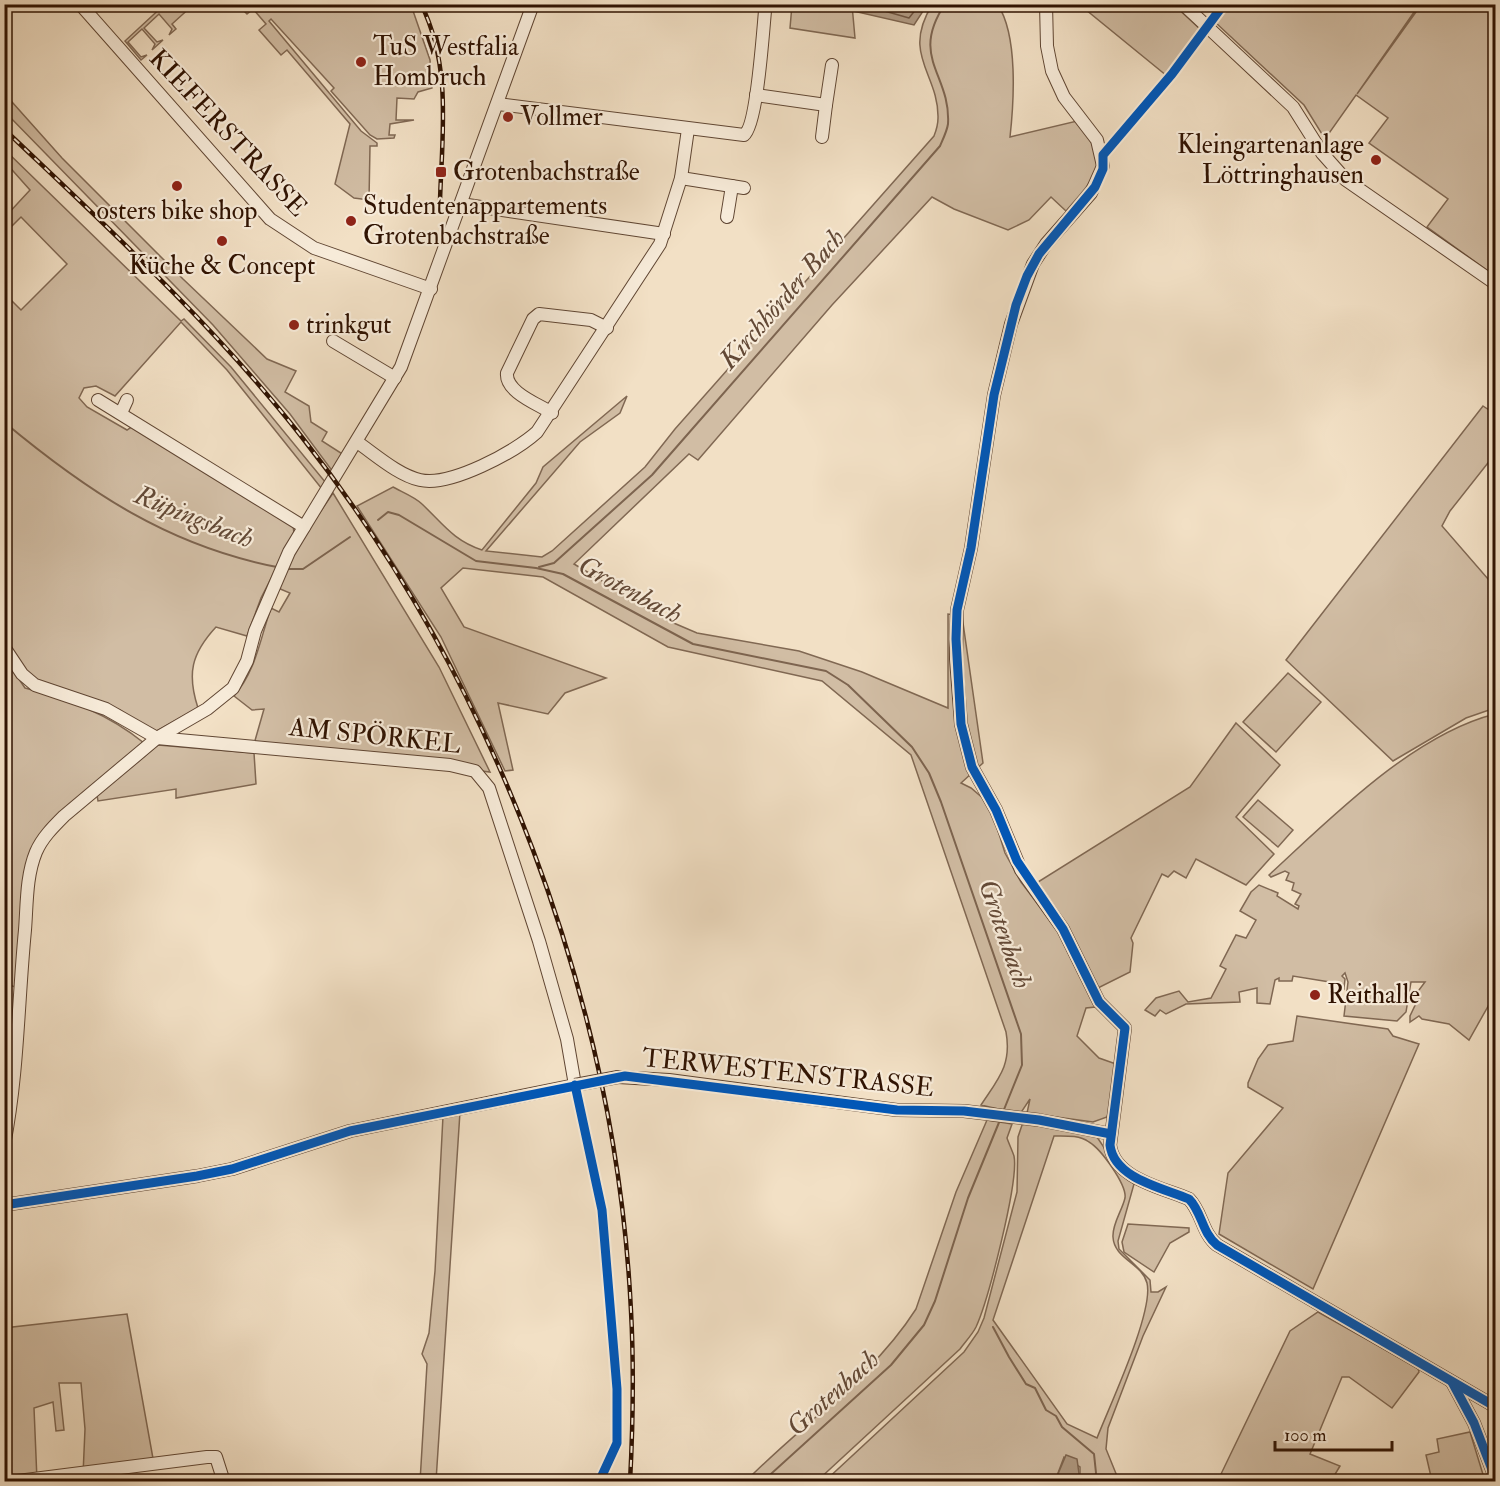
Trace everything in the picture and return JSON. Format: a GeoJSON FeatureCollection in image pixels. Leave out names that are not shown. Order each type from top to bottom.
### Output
{"type":"FeatureCollection","features":[{"type":"Feature","properties":{"kind":"street","name":"KIEFERSTRASSE"},"geometry":{"type":"LineString","coordinates":[[80,4],[276,224],[301,241],[331,255],[431,289]]}},
{"type":"Feature","properties":{"kind":"street"},"geometry":{"type":"LineString","coordinates":[[4,1145],[13,1099],[25,926],[36,852],[50,831],[64,816],[157,738],[207,709],[232,688],[248,661],[255,631],[289,552],[395,378],[431,289],[534,4]]}},
{"type":"Feature","properties":{"kind":"street"},"geometry":{"type":"LineString","coordinates":[[498,104],[736,135],[747,134],[751,129],[756,95],[765,10],[762,4]]}},
{"type":"Feature","properties":{"kind":"street"},"geometry":{"type":"LineString","coordinates":[[1046,4],[1047,46],[1052,71],[1064,97],[1097,140],[1103,155],[1103,169],[1091,193],[1039,254],[1016,305],[994,395],[971,548],[957,610],[956,659],[961,724],[972,767],[996,810],[1017,861],[1063,929],[1099,1002],[1125,1028],[1111,1134],[1112,1154],[1129,1173],[1143,1183],[1189,1199],[1214,1243],[1496,1407]]}},
{"type":"Feature","properties":{"kind":"street"},"geometry":{"type":"LineString","coordinates":[[1183,4],[1293,106],[1322,153],[1346,180],[1496,284]]}},
{"type":"Feature","properties":{"kind":"street"},"geometry":{"type":"LineString","coordinates":[[822,137],[832,65]]}},
{"type":"Feature","properties":{"kind":"street"},"geometry":{"type":"LineString","coordinates":[[756,95],[826,105]]}},
{"type":"Feature","properties":{"kind":"street"},"geometry":{"type":"LineString","coordinates":[[357,442],[412,477],[437,480],[518,448],[537,432],[552,413],[607,328],[664,234],[681,178],[688,129]]}},
{"type":"Feature","properties":{"kind":"street"},"geometry":{"type":"LineString","coordinates":[[681,178],[738,187],[727,218]]}},
{"type":"Feature","properties":{"kind":"street"},"geometry":{"type":"LineString","coordinates":[[461,204],[664,234]]}},
{"type":"Feature","properties":{"kind":"street"},"geometry":{"type":"LineString","coordinates":[[552,413],[511,387],[507,380],[507,373],[533,319],[542,314],[591,320],[607,328]]}},
{"type":"Feature","properties":{"kind":"street"},"geometry":{"type":"LineString","coordinates":[[333,341],[395,378]]}},
{"type":"Feature","properties":{"kind":"street"},"geometry":{"type":"LineString","coordinates":[[121,413],[127,399]]}},
{"type":"Feature","properties":{"kind":"street"},"geometry":{"type":"LineString","coordinates":[[98,400],[304,527]]}},
{"type":"Feature","properties":{"kind":"street","name":"AM SPÖRKEL"},"geometry":{"type":"LineString","coordinates":[[4,647],[22,674],[35,685],[106,709],[157,738],[450,765],[469,768],[480,775],[489,788],[515,862],[567,1039],[575,1085]]}},
{"type":"Feature","properties":{"kind":"street","name":"TERWESTENSTRASSE"},"geometry":{"type":"LineString","coordinates":[[4,1205],[205,1175],[249,1164],[350,1131],[618,1077],[669,1080],[897,1110],[993,1115],[1064,1123],[1111,1134]]}},
{"type":"Feature","properties":{"kind":"street"},"geometry":{"type":"LineString","coordinates":[[1452,1382],[1474,1424],[1496,1480]]}},
{"type":"Feature","properties":{"kind":"street"},"geometry":{"type":"LineString","coordinates":[[10,1482],[207,1457],[216,1457],[224,1482]]}},
{"type":"Feature","properties":{"kind":"shaded area"},"geometry":{"type":"Polygon","coordinates":[[[165,4],[200,5],[198,10],[193,5],[172,24],[176,29],[169,35],[172,29],[159,14],[144,28],[157,42],[163,40],[152,50],[155,44],[142,29],[128,42],[141,57],[147,55],[141,60],[125,41],[165,4]]]}},
{"type":"Feature","properties":{"kind":"shaded area","name":"TuS Westfalia Hombruch"},"geometry":{"type":"Polygon","coordinates":[[[238,5],[411,5],[430,60],[432,88],[418,92],[414,99],[397,98],[396,120],[414,120],[390,124],[389,135],[395,135],[394,138],[377,139],[370,135],[331,91],[334,88],[271,19],[269,21],[361,131],[377,143],[377,146],[370,146],[369,200],[354,198],[335,184],[350,124],[287,50],[281,55],[259,30],[266,24],[253,9],[247,14],[238,5]]]}},
{"type":"Feature","properties":{"kind":"shaded area"},"geometry":{"type":"Polygon","coordinates":[[[792,5],[852,5],[855,38],[790,28],[792,5]]]}},
{"type":"Feature","properties":{"kind":"shaded area"},"geometry":{"type":"Polygon","coordinates":[[[932,5],[998,5],[1009,34],[1012,51],[1013,106],[1010,137],[1077,121],[1094,148],[1096,158],[1096,168],[1086,188],[1066,211],[1051,197],[1029,220],[1008,230],[954,209],[932,197],[832,305],[698,460],[689,454],[574,564],[669,621],[697,633],[799,651],[862,672],[948,708],[948,614],[962,616],[983,763],[961,783],[985,800],[995,821],[1005,853],[1021,882],[1056,928],[1095,1007],[1086,1008],[1077,1036],[1099,1058],[1116,1064],[1107,1117],[1093,1122],[1027,1113],[1030,1099],[1020,1114],[981,1105],[998,1079],[1005,1063],[1006,1032],[911,755],[822,681],[668,647],[543,577],[463,568],[441,588],[464,627],[606,678],[565,693],[548,714],[498,703],[513,770],[505,771],[441,637],[357,506],[393,487],[419,501],[456,537],[482,550],[536,483],[543,467],[627,396],[620,413],[580,442],[486,551],[542,557],[552,551],[645,467],[675,429],[934,136],[938,120],[937,103],[924,64],[920,38],[923,22],[932,5]]]}},
{"type":"Feature","properties":{"kind":"shaded area"},"geometry":{"type":"Polygon","coordinates":[[[1080,5],[1174,5],[1201,30],[1167,76],[1080,5]]]}},
{"type":"Feature","properties":{"kind":"shaded area"},"geometry":{"type":"Polygon","coordinates":[[[1228,5],[1419,5],[1357,94],[1421,5],[1495,5],[1495,276],[1427,227],[1448,199],[1369,143],[1388,118],[1356,95],[1325,139],[1304,105],[1215,22],[1228,5]]]}},
{"type":"Feature","properties":{"kind":"shaded area"},"geometry":{"type":"Polygon","coordinates":[[[4,93],[62,158],[267,359],[296,371],[285,392],[309,406],[311,422],[327,432],[322,441],[344,455],[333,472],[290,414],[213,325],[5,112],[4,93]]]}},
{"type":"Feature","properties":{"kind":"shaded area"},"geometry":{"type":"Polygon","coordinates":[[[4,149],[181,321],[184,319],[231,367],[326,483],[322,489],[227,370],[181,322],[115,396],[96,386],[84,388],[79,398],[87,407],[127,430],[133,426],[293,524],[294,534],[261,598],[247,636],[216,627],[201,646],[194,665],[192,675],[198,708],[153,733],[120,710],[83,696],[40,684],[28,673],[5,639],[4,484],[11,467],[4,453],[5,294],[21,310],[67,264],[21,217],[5,233],[5,217],[30,190],[5,162],[4,149]]]}},
{"type":"Feature","properties":{"kind":"shaded area"},"geometry":{"type":"Polygon","coordinates":[[[1483,406],[1495,414],[1495,454],[1450,511],[1442,526],[1495,587],[1495,708],[1466,718],[1393,761],[1286,660],[1483,406]]]}},
{"type":"Feature","properties":{"kind":"shaded area"},"geometry":{"type":"Polygon","coordinates":[[[333,493],[439,667],[490,772],[254,744],[264,709],[252,710],[234,696],[248,676],[271,608],[279,612],[290,593],[278,588],[296,548],[333,493]]]}},
{"type":"Feature","properties":{"kind":"shaded area"},"geometry":{"type":"Polygon","coordinates":[[[4,657],[25,688],[88,709],[116,723],[144,743],[32,850],[15,987],[4,983],[4,657]]]}},
{"type":"Feature","properties":{"kind":"shaded area"},"geometry":{"type":"Polygon","coordinates":[[[1288,673],[1321,702],[1276,752],[1243,722],[1288,673]]]}},
{"type":"Feature","properties":{"kind":"shaded area"},"geometry":{"type":"Polygon","coordinates":[[[1495,714],[1495,994],[1469,1040],[1449,1024],[1422,1019],[1419,1016],[1410,1022],[1410,1016],[1420,995],[1416,994],[1425,982],[1411,982],[1406,1012],[1397,1021],[1344,1016],[1348,982],[1345,973],[1342,976],[1345,979],[1344,988],[1342,984],[1293,976],[1292,981],[1279,981],[1279,978],[1275,980],[1270,1004],[1257,1003],[1257,988],[1239,992],[1240,1002],[1186,1004],[1166,1014],[1160,1010],[1155,1016],[1145,1010],[1156,998],[1179,991],[1188,1002],[1211,998],[1226,969],[1220,966],[1236,935],[1246,938],[1256,920],[1240,911],[1251,892],[1259,885],[1278,893],[1277,896],[1298,909],[1299,906],[1295,904],[1301,894],[1292,890],[1294,883],[1286,880],[1289,873],[1285,871],[1271,877],[1269,875],[1345,805],[1403,759],[1433,740],[1464,725],[1495,714]]]}},
{"type":"Feature","properties":{"kind":"shaded area"},"geometry":{"type":"Polygon","coordinates":[[[1236,723],[1280,765],[1236,817],[1274,854],[1246,885],[1196,859],[1186,878],[1174,871],[1168,877],[1162,874],[1131,938],[1133,943],[1130,972],[1098,988],[1072,934],[1038,882],[1190,787],[1236,723]]]}},
{"type":"Feature","properties":{"kind":"shaded area"},"geometry":{"type":"Polygon","coordinates":[[[158,745],[254,753],[256,784],[176,798],[176,789],[98,801],[97,795],[158,745]]]}},
{"type":"Feature","properties":{"kind":"shaded area"},"geometry":{"type":"Polygon","coordinates":[[[1258,800],[1293,830],[1278,847],[1243,817],[1258,800]]]}},
{"type":"Feature","properties":{"kind":"shaded area"},"geometry":{"type":"Polygon","coordinates":[[[1297,1016],[1388,1029],[1393,1036],[1419,1044],[1313,1289],[1219,1234],[1228,1173],[1283,1108],[1248,1087],[1248,1083],[1258,1059],[1268,1045],[1293,1041],[1297,1016]]]}},
{"type":"Feature","properties":{"kind":"shaded area"},"geometry":{"type":"Polygon","coordinates":[[[460,1112],[436,1481],[420,1482],[427,1364],[422,1354],[429,1333],[435,1271],[443,1116],[460,1112]]]}},
{"type":"Feature","properties":{"kind":"shaded area"},"geometry":{"type":"Polygon","coordinates":[[[987,1120],[1012,1124],[1007,1138],[1014,1156],[1014,1169],[1012,1190],[995,1268],[973,1333],[960,1349],[817,1481],[746,1481],[858,1379],[879,1357],[916,1309],[956,1192],[987,1120]]]}},
{"type":"Feature","properties":{"kind":"shaded area"},"geometry":{"type":"Polygon","coordinates":[[[1028,1123],[1097,1137],[1115,1164],[1134,1184],[1118,1241],[1119,1249],[1150,1280],[1151,1292],[1158,1292],[1166,1287],[1143,1336],[1108,1428],[1106,1449],[1119,1481],[1080,1481],[1080,1467],[1064,1457],[1055,1481],[824,1482],[964,1352],[978,1332],[984,1318],[1017,1192],[1018,1137],[1022,1125],[1028,1123]],[[1054,1136],[993,1320],[1067,1424],[1097,1438],[1137,1337],[1144,1315],[1147,1283],[1140,1270],[1118,1251],[1113,1237],[1114,1227],[1125,1198],[1125,1192],[1118,1176],[1100,1152],[1089,1142],[1077,1137],[1054,1136]]]}},
{"type":"Feature","properties":{"kind":"shaded area"},"geometry":{"type":"Polygon","coordinates":[[[1128,1224],[1189,1228],[1189,1232],[1170,1243],[1154,1272],[1124,1252],[1122,1242],[1128,1224]]]}},
{"type":"Feature","properties":{"kind":"shaded area"},"geometry":{"type":"Polygon","coordinates":[[[1318,1312],[1418,1368],[1419,1372],[1392,1408],[1349,1377],[1342,1377],[1310,1454],[1340,1466],[1331,1481],[1237,1481],[1221,1474],[1290,1331],[1318,1312]]]}},
{"type":"Feature","properties":{"kind":"shaded area"},"geometry":{"type":"Polygon","coordinates":[[[127,1314],[154,1464],[83,1475],[85,1429],[81,1383],[59,1383],[64,1430],[56,1431],[53,1402],[34,1408],[37,1480],[5,1481],[4,1328],[127,1314]]]}},
{"type":"Feature","properties":{"kind":"shaded area"},"geometry":{"type":"Polygon","coordinates":[[[1470,1432],[1485,1481],[1432,1481],[1426,1455],[1439,1452],[1437,1439],[1470,1432]]]}},
{"type":"Feature","properties":{"kind":"water"},"geometry":{"type":"Polygon","coordinates":[[[854,4],[927,5],[914,25],[853,11],[854,4]]]}},
{"type":"Feature","properties":{"kind":"water"},"geometry":{"type":"Polygon","coordinates":[[[1066,1455],[1077,1459],[1080,1481],[1055,1481],[1066,1455]]]}},
{"type":"Feature","properties":{"kind":"waterway","name":"Kirchhörder Bach"},"geometry":{"type":"LineString","coordinates":[[539,567],[554,563],[652,475],[940,146],[948,124],[947,107],[934,66],[931,38],[935,23],[945,4]]}},
{"type":"Feature","properties":{"kind":"waterway","name":"Rüpingsbach"},"geometry":{"type":"LineString","coordinates":[[4,422],[67,471],[132,513],[201,545],[238,558],[277,567]]}},
{"type":"Feature","properties":{"kind":"waterway","name":"Grotenbach"},"geometry":{"type":"LineString","coordinates":[[378,520],[388,512],[399,515],[476,561],[536,568],[563,574],[693,644],[826,671],[848,685],[912,747],[929,773],[941,802],[1021,1034],[1022,1065],[1003,1112]]}},
{"type":"Feature","properties":{"kind":"waterway","name":"Rüpingsbach"},"geometry":{"type":"LineString","coordinates":[[285,569],[303,569],[350,537]]}},
{"type":"Feature","properties":{"kind":"waterway","name":"Grotenbach"},"geometry":{"type":"LineString","coordinates":[[762,1482],[891,1365],[924,1325],[935,1301],[968,1198],[1000,1120]]}},
{"type":"Feature","properties":{"kind":"waterway"},"geometry":{"type":"LineString","coordinates":[[993,1327],[1026,1384],[1035,1388],[1046,1410],[1056,1416],[1062,1427],[1094,1454],[1096,1473],[1093,1482]]}},
{"type":"Feature","properties":{"kind":"railway"},"geometry":{"type":"LineString","coordinates":[[421,4],[431,28],[441,76],[443,126],[440,201]]}},
{"type":"Feature","properties":{"kind":"railway"},"geometry":{"type":"LineString","coordinates":[[4,129],[196,316],[301,436],[370,531],[431,632],[486,738],[532,848],[571,962],[600,1078],[620,1194],[631,1311],[633,1396],[630,1482]]}},
{"type":"Feature","properties":{"kind":"cycle path"},"geometry":{"type":"LineString","coordinates":[[1224,4],[1172,74],[1103,155],[1103,169],[1095,187],[1039,254],[1027,276],[1016,305],[994,395],[971,548],[957,610],[956,639],[961,724],[972,767],[996,810],[1017,861],[1063,929],[1099,1002],[1125,1028],[1110,1145],[1114,1157],[1121,1166],[1142,1181],[1189,1199],[1197,1210],[1208,1235],[1217,1245],[1496,1407]]}},
{"type":"Feature","properties":{"kind":"cycle path"},"geometry":{"type":"LineString","coordinates":[[4,1205],[232,1169],[350,1131],[625,1076],[897,1110],[964,1111],[1039,1120],[1111,1134]]}},
{"type":"Feature","properties":{"kind":"cycle path"},"geometry":{"type":"LineString","coordinates":[[575,1085],[602,1210],[617,1389],[617,1443],[599,1482]]}},
{"type":"Feature","properties":{"kind":"cycle path"},"geometry":{"type":"LineString","coordinates":[[1452,1382],[1474,1423],[1496,1480]]}},
{"type":"Feature","properties":{"kind":"place","name":"TuS Westfalia Hombruch"},"geometry":{"type":"Point","coordinates":[361,62]}},
{"type":"Feature","properties":{"kind":"place","name":"Vollmer"},"geometry":{"type":"Point","coordinates":[508,117]}},
{"type":"Feature","properties":{"kind":"place","name":"Kleingartenanlage Löttringhausen"},"geometry":{"type":"Point","coordinates":[1376,160]}},
{"type":"Feature","properties":{"kind":"place","name":"Grotenbachstraße"},"geometry":{"type":"Point","coordinates":[441,172]}},
{"type":"Feature","properties":{"kind":"place","name":"osters bike shop"},"geometry":{"type":"Point","coordinates":[177,186]}},
{"type":"Feature","properties":{"kind":"place","name":"Studentenappartements Grotenbachstraße"},"geometry":{"type":"Point","coordinates":[351,221]}},
{"type":"Feature","properties":{"kind":"place","name":"Küche & Concept"},"geometry":{"type":"Point","coordinates":[222,241]}},
{"type":"Feature","properties":{"kind":"place","name":"trinkgut"},"geometry":{"type":"Point","coordinates":[294,325]}},
{"type":"Feature","properties":{"kind":"place","name":"Reithalle"},"geometry":{"type":"Point","coordinates":[1315,995]}}]}
